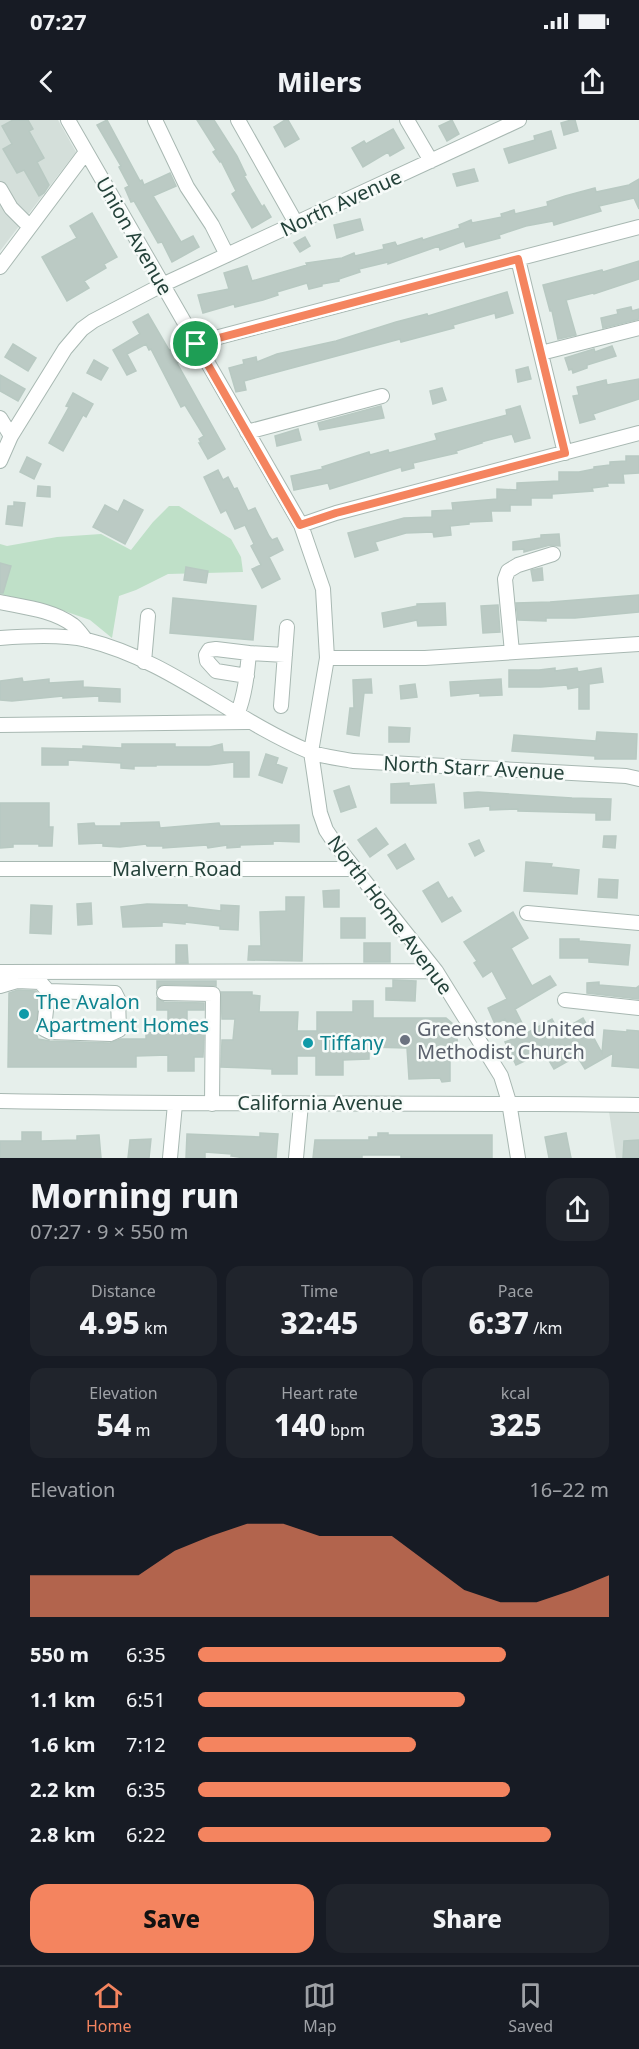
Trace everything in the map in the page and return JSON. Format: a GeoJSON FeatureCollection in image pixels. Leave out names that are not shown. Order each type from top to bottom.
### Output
{"type":"FeatureCollection","features":[{"type":"Feature","properties":{"kind":"street","name":"Union Avenue"},"geometry":{"type":"LineString","coordinates":[[68,120],[300,525],[323,588],[327,658],[310,752]]}},
{"type":"Feature","properties":{"kind":"street"},"geometry":{"type":"LineString","coordinates":[[155,120],[187,187],[212,225],[227,255]]}},
{"type":"Feature","properties":{"kind":"street"},"geometry":{"type":"LineString","coordinates":[[238,120],[296,223]]}},
{"type":"Feature","properties":{"kind":"street"},"geometry":{"type":"LineString","coordinates":[[407,120],[431,161]]}},
{"type":"Feature","properties":{"kind":"street","name":"North Avenue"},"geometry":{"type":"LineString","coordinates":[[0,461],[11,436],[65,349],[82,328],[162,285],[519,120]]}},
{"type":"Feature","properties":{"kind":"street"},"geometry":{"type":"LineString","coordinates":[[2,262],[87,152]]}},
{"type":"Feature","properties":{"kind":"street"},"geometry":{"type":"LineString","coordinates":[[0,189],[11,207],[30,227]]}},
{"type":"Feature","properties":{"kind":"street"},"geometry":{"type":"LineString","coordinates":[[196,344],[639,227]]}},
{"type":"Feature","properties":{"kind":"street"},"geometry":{"type":"LineString","coordinates":[[518,259],[565,453]]}},
{"type":"Feature","properties":{"kind":"street"},"geometry":{"type":"LineString","coordinates":[[541,353],[639,328]]}},
{"type":"Feature","properties":{"kind":"street"},"geometry":{"type":"LineString","coordinates":[[247,432],[382,396]]}},
{"type":"Feature","properties":{"kind":"street"},"geometry":{"type":"LineString","coordinates":[[0,418],[11,436]]}},
{"type":"Feature","properties":{"kind":"street"},"geometry":{"type":"LineString","coordinates":[[300,525],[336,513],[639,433]]}},
{"type":"Feature","properties":{"kind":"street"},"geometry":{"type":"LineString","coordinates":[[512,652],[505,579],[508,571],[554,554]]}},
{"type":"Feature","properties":{"kind":"street"},"geometry":{"type":"LineString","coordinates":[[0,602],[44,611],[61,618],[73,626],[86,640]]}},
{"type":"Feature","properties":{"kind":"street"},"geometry":{"type":"LineString","coordinates":[[144,662],[148,616]]}},
{"type":"Feature","properties":{"kind":"street"},"geometry":{"type":"LineString","coordinates":[[281,706],[287,627]]}},
{"type":"Feature","properties":{"kind":"street"},"geometry":{"type":"LineString","coordinates":[[0,638],[51,637],[86,640]]}},
{"type":"Feature","properties":{"kind":"street","name":"North Starr Avenue"},"geometry":{"type":"LineString","coordinates":[[86,640],[144,662],[180,679],[243,719],[310,752],[353,762],[626,776],[639,779]]}},
{"type":"Feature","properties":{"kind":"street"},"geometry":{"type":"LineString","coordinates":[[327,658],[425,658],[639,644]]}},
{"type":"Feature","properties":{"kind":"street"},"geometry":{"type":"LineString","coordinates":[[247,676],[216,671],[207,662],[206,655],[209,650],[216,649],[285,655]]}},
{"type":"Feature","properties":{"kind":"street"},"geometry":{"type":"LineString","coordinates":[[0,725],[243,719],[249,653]]}},
{"type":"Feature","properties":{"kind":"street","name":"North Home Avenue"},"geometry":{"type":"LineString","coordinates":[[310,752],[315,789],[326,830],[354,869],[436,971],[501,1076],[509,1102],[518,1158]]}},
{"type":"Feature","properties":{"kind":"street","name":"Malvern Road"},"geometry":{"type":"LineString","coordinates":[[0,869],[354,869]]}},
{"type":"Feature","properties":{"kind":"street"},"geometry":{"type":"LineString","coordinates":[[527,913],[639,923]]}},
{"type":"Feature","properties":{"kind":"street"},"geometry":{"type":"LineString","coordinates":[[0,972],[436,971]]}},
{"type":"Feature","properties":{"kind":"street"},"geometry":{"type":"LineString","coordinates":[[0,986],[17,981],[40,982],[48,991],[115,993],[118,999],[119,1030],[110,1034],[50,1032],[44,1029],[48,991]]}},
{"type":"Feature","properties":{"kind":"street"},"geometry":{"type":"LineString","coordinates":[[164,993],[213,994],[212,1104]]}},
{"type":"Feature","properties":{"kind":"street"},"geometry":{"type":"LineString","coordinates":[[565,1000],[639,1008]]}},
{"type":"Feature","properties":{"kind":"street","name":"California Avenue"},"geometry":{"type":"LineString","coordinates":[[0,1101],[175,1104],[509,1102],[639,1105]]}},
{"type":"Feature","properties":{"kind":"street"},"geometry":{"type":"LineString","coordinates":[[170,1158],[175,1104]]}},
{"type":"Feature","properties":{"kind":"street"},"geometry":{"type":"LineString","coordinates":[[296,1158],[301,1104]]}},
{"type":"Feature","properties":{"kind":"shaded area"},"geometry":{"type":"Polygon","coordinates":[[[0,120],[58,120],[76,152],[0,251],[0,120]]]}},
{"type":"Feature","properties":{"kind":"shaded area"},"geometry":{"type":"Polygon","coordinates":[[[608,1105],[639,1105],[639,1158],[616,1158],[608,1105]]]}},
{"type":"Feature","properties":{"kind":"green space"},"geometry":{"type":"Polygon","coordinates":[[[169,506],[179,506],[231,539],[241,557],[243,572],[168,574],[119,596],[112,638],[90,620],[50,606],[0,594],[0,544],[7,546],[57,537],[101,534],[131,550],[169,506]]]}},
{"type":"Feature","properties":{"kind":"building"},"geometry":{"type":"Polygon","coordinates":[[[13,120],[28,120],[33,129],[29,131],[44,158],[37,162],[49,185],[39,196],[24,170],[17,173],[3,149],[12,144],[2,126],[13,120]]]}},
{"type":"Feature","properties":{"kind":"building"},"geometry":{"type":"Polygon","coordinates":[[[107,120],[144,185],[170,173],[176,186],[153,196],[181,242],[193,236],[199,247],[172,262],[162,242],[158,243],[134,201],[131,202],[125,188],[129,186],[119,167],[121,166],[97,125],[107,120]]]}},
{"type":"Feature","properties":{"kind":"building"},"geometry":{"type":"Polygon","coordinates":[[[197,120],[214,120],[237,156],[246,175],[244,176],[262,207],[264,205],[271,217],[252,228],[232,194],[236,191],[221,161],[213,152],[216,150],[197,120]]]}},
{"type":"Feature","properties":{"kind":"building"},"geometry":{"type":"Polygon","coordinates":[[[288,120],[299,139],[285,147],[274,127],[288,120]]]}},
{"type":"Feature","properties":{"kind":"building"},"geometry":{"type":"Polygon","coordinates":[[[452,120],[459,134],[447,141],[439,126],[452,120]]]}},
{"type":"Feature","properties":{"kind":"building"},"geometry":{"type":"Polygon","coordinates":[[[575,120],[578,131],[564,135],[561,123],[575,120]]]}},
{"type":"Feature","properties":{"kind":"building"},"geometry":{"type":"Polygon","coordinates":[[[393,129],[404,148],[390,156],[388,152],[363,167],[352,148],[364,141],[366,144],[393,129]]]}},
{"type":"Feature","properties":{"kind":"building"},"geometry":{"type":"Polygon","coordinates":[[[551,131],[556,148],[509,163],[504,149],[535,140],[534,136],[551,131]]]}},
{"type":"Feature","properties":{"kind":"building"},"geometry":{"type":"Polygon","coordinates":[[[474,169],[478,181],[457,186],[453,174],[474,169]]]}},
{"type":"Feature","properties":{"kind":"building"},"geometry":{"type":"Polygon","coordinates":[[[639,179],[639,209],[634,198],[599,206],[601,211],[554,225],[553,221],[526,226],[499,235],[500,238],[466,247],[464,241],[440,250],[439,246],[388,264],[388,262],[359,269],[360,272],[339,279],[339,281],[322,284],[322,286],[309,289],[307,283],[277,292],[278,295],[263,300],[235,307],[234,304],[203,313],[198,295],[229,289],[224,273],[247,266],[252,281],[307,265],[306,263],[342,258],[354,253],[355,256],[384,249],[383,245],[395,242],[397,246],[422,238],[423,240],[460,228],[459,225],[471,220],[472,223],[502,217],[501,214],[514,210],[515,214],[548,206],[547,202],[565,196],[595,188],[596,192],[629,185],[639,179]]]}},
{"type":"Feature","properties":{"kind":"building"},"geometry":{"type":"Polygon","coordinates":[[[92,213],[117,257],[104,264],[106,268],[84,281],[89,288],[67,301],[42,257],[77,238],[70,226],[92,213]]]}},
{"type":"Feature","properties":{"kind":"building"},"geometry":{"type":"Polygon","coordinates":[[[360,219],[363,230],[337,238],[334,225],[360,219]]]}},
{"type":"Feature","properties":{"kind":"building"},"geometry":{"type":"Polygon","coordinates":[[[305,237],[310,246],[300,252],[294,243],[305,237]]]}},
{"type":"Feature","properties":{"kind":"building"},"geometry":{"type":"Polygon","coordinates":[[[639,261],[639,279],[594,294],[566,300],[576,335],[558,339],[543,285],[602,270],[603,272],[639,261]]]}},
{"type":"Feature","properties":{"kind":"building"},"geometry":{"type":"Polygon","coordinates":[[[507,292],[513,313],[496,318],[495,313],[453,325],[454,328],[401,342],[400,339],[244,381],[246,390],[236,392],[229,368],[244,364],[243,360],[256,357],[257,362],[277,354],[336,341],[507,292]]]}},
{"type":"Feature","properties":{"kind":"building"},"geometry":{"type":"Polygon","coordinates":[[[631,307],[632,311],[639,309],[639,319],[603,328],[601,318],[618,314],[617,310],[631,307]]]}},
{"type":"Feature","properties":{"kind":"building"},"geometry":{"type":"Polygon","coordinates":[[[148,314],[169,350],[176,347],[183,360],[177,363],[225,449],[208,459],[199,443],[201,443],[199,439],[204,436],[185,405],[181,407],[151,349],[149,350],[146,344],[127,354],[136,371],[127,375],[113,350],[140,334],[133,322],[148,314]]]}},
{"type":"Feature","properties":{"kind":"building"},"geometry":{"type":"Polygon","coordinates":[[[13,344],[36,358],[28,371],[5,357],[13,344]]]}},
{"type":"Feature","properties":{"kind":"building"},"geometry":{"type":"Polygon","coordinates":[[[612,346],[616,356],[587,365],[587,368],[573,373],[572,369],[569,370],[565,358],[612,346]]]}},
{"type":"Feature","properties":{"kind":"building"},"geometry":{"type":"Polygon","coordinates":[[[94,360],[108,368],[101,380],[87,373],[94,360]]]}},
{"type":"Feature","properties":{"kind":"building"},"geometry":{"type":"Polygon","coordinates":[[[528,367],[531,379],[518,382],[516,370],[528,367]]]}},
{"type":"Feature","properties":{"kind":"building"},"geometry":{"type":"Polygon","coordinates":[[[0,375],[25,389],[18,401],[0,391],[0,375]]]}},
{"type":"Feature","properties":{"kind":"building"},"geometry":{"type":"Polygon","coordinates":[[[639,379],[639,399],[593,414],[595,419],[580,423],[573,396],[579,395],[577,387],[606,380],[607,385],[639,379]]]}},
{"type":"Feature","properties":{"kind":"building"},"geometry":{"type":"Polygon","coordinates":[[[442,388],[446,400],[433,404],[430,391],[442,388]]]}},
{"type":"Feature","properties":{"kind":"building"},"geometry":{"type":"Polygon","coordinates":[[[73,393],[93,404],[86,417],[83,415],[63,451],[49,443],[69,407],[66,406],[73,393]]]}},
{"type":"Feature","properties":{"kind":"building"},"geometry":{"type":"Polygon","coordinates":[[[381,406],[384,418],[320,430],[318,423],[381,406]]]}},
{"type":"Feature","properties":{"kind":"building"},"geometry":{"type":"Polygon","coordinates":[[[520,406],[530,438],[515,442],[512,434],[481,442],[456,451],[457,453],[413,463],[414,468],[402,471],[401,467],[330,489],[328,483],[294,490],[291,476],[323,469],[322,467],[369,452],[370,455],[388,450],[389,453],[437,440],[435,434],[507,415],[506,410],[520,406]]]}},
{"type":"Feature","properties":{"kind":"building"},"geometry":{"type":"Polygon","coordinates":[[[298,429],[301,440],[277,446],[275,436],[298,429]]]}},
{"type":"Feature","properties":{"kind":"building"},"geometry":{"type":"Polygon","coordinates":[[[626,456],[639,456],[639,473],[623,474],[624,483],[607,483],[608,486],[592,488],[593,491],[552,494],[552,498],[531,498],[531,505],[510,505],[510,511],[491,511],[492,521],[450,526],[451,535],[434,537],[433,532],[406,533],[375,542],[378,550],[355,557],[348,533],[404,518],[432,517],[432,511],[453,510],[452,503],[497,499],[497,489],[517,490],[517,483],[559,481],[559,472],[594,469],[594,467],[610,465],[610,462],[626,461],[626,456]]]}},
{"type":"Feature","properties":{"kind":"building"},"geometry":{"type":"Polygon","coordinates":[[[27,457],[41,464],[34,479],[20,472],[27,457]]]}},
{"type":"Feature","properties":{"kind":"building"},"geometry":{"type":"Polygon","coordinates":[[[218,470],[223,480],[228,477],[234,489],[237,488],[248,511],[255,508],[269,536],[272,540],[277,538],[283,550],[269,557],[280,579],[262,588],[252,569],[261,565],[251,546],[254,544],[245,525],[235,529],[226,510],[221,513],[204,477],[218,470]]]}},
{"type":"Feature","properties":{"kind":"building"},"geometry":{"type":"Polygon","coordinates":[[[38,486],[50,487],[50,497],[37,496],[38,486]]]}},
{"type":"Feature","properties":{"kind":"building"},"geometry":{"type":"Polygon","coordinates":[[[124,500],[143,510],[125,544],[93,527],[105,505],[118,512],[124,500]]]}},
{"type":"Feature","properties":{"kind":"building"},"geometry":{"type":"Polygon","coordinates":[[[14,502],[25,503],[22,526],[6,524],[8,506],[14,506],[14,502]]]}},
{"type":"Feature","properties":{"kind":"building"},"geometry":{"type":"Polygon","coordinates":[[[559,534],[560,546],[550,545],[524,552],[524,549],[513,550],[513,542],[541,538],[541,535],[559,534]]]}},
{"type":"Feature","properties":{"kind":"building"},"geometry":{"type":"Polygon","coordinates":[[[0,563],[11,566],[3,593],[0,593],[0,563]]]}},
{"type":"Feature","properties":{"kind":"building"},"geometry":{"type":"Polygon","coordinates":[[[186,567],[208,571],[206,583],[184,580],[186,567]]]}},
{"type":"Feature","properties":{"kind":"building"},"geometry":{"type":"Polygon","coordinates":[[[542,568],[543,580],[533,581],[531,570],[542,568]]]}},
{"type":"Feature","properties":{"kind":"building"},"geometry":{"type":"Polygon","coordinates":[[[639,595],[639,612],[575,618],[546,618],[546,621],[518,620],[516,603],[639,595]]]}},
{"type":"Feature","properties":{"kind":"building"},"geometry":{"type":"Polygon","coordinates":[[[173,598],[256,606],[253,640],[170,633],[173,598]]]}},
{"type":"Feature","properties":{"kind":"building"},"geometry":{"type":"Polygon","coordinates":[[[445,603],[446,625],[418,626],[417,620],[384,627],[382,613],[417,606],[417,604],[445,603]]]}},
{"type":"Feature","properties":{"kind":"building"},"geometry":{"type":"Polygon","coordinates":[[[498,605],[500,632],[483,633],[481,606],[498,605]]]}},
{"type":"Feature","properties":{"kind":"building"},"geometry":{"type":"Polygon","coordinates":[[[555,668],[555,671],[577,668],[578,672],[601,668],[603,682],[589,684],[589,709],[579,709],[579,687],[568,689],[567,685],[509,687],[509,670],[555,668]]]}},
{"type":"Feature","properties":{"kind":"building"},"geometry":{"type":"Polygon","coordinates":[[[22,678],[23,682],[49,679],[49,683],[83,681],[83,687],[120,689],[120,702],[99,701],[99,696],[0,700],[0,681],[22,678]]]}},
{"type":"Feature","properties":{"kind":"building"},"geometry":{"type":"Polygon","coordinates":[[[371,679],[372,693],[364,693],[359,736],[347,734],[350,708],[354,708],[353,680],[371,679]]]}},
{"type":"Feature","properties":{"kind":"building"},"geometry":{"type":"Polygon","coordinates":[[[501,679],[502,695],[480,696],[480,693],[451,696],[450,682],[501,679]]]}},
{"type":"Feature","properties":{"kind":"building"},"geometry":{"type":"Polygon","coordinates":[[[415,684],[417,697],[401,699],[400,686],[415,684]]]}},
{"type":"Feature","properties":{"kind":"building"},"geometry":{"type":"Polygon","coordinates":[[[389,727],[410,728],[409,742],[389,742],[389,727]]]}},
{"type":"Feature","properties":{"kind":"building"},"geometry":{"type":"Polygon","coordinates":[[[597,732],[637,734],[636,759],[595,759],[595,756],[512,751],[514,735],[596,741],[597,732]]]}},
{"type":"Feature","properties":{"kind":"building"},"geometry":{"type":"Polygon","coordinates":[[[122,744],[175,744],[175,747],[210,747],[222,744],[223,752],[249,752],[249,777],[234,777],[234,762],[209,765],[134,766],[134,769],[121,768],[121,763],[68,760],[68,765],[42,765],[42,748],[83,749],[83,746],[122,748],[122,744]]]}},
{"type":"Feature","properties":{"kind":"building"},"geometry":{"type":"Polygon","coordinates":[[[266,754],[278,758],[276,764],[287,768],[282,783],[259,775],[266,754]]]}},
{"type":"Feature","properties":{"kind":"building"},"geometry":{"type":"Polygon","coordinates":[[[409,783],[409,786],[434,784],[436,803],[391,803],[391,784],[409,783]]]}},
{"type":"Feature","properties":{"kind":"building"},"geometry":{"type":"Polygon","coordinates":[[[349,786],[356,807],[341,812],[334,791],[349,786]]]}},
{"type":"Feature","properties":{"kind":"building"},"geometry":{"type":"Polygon","coordinates":[[[464,793],[611,799],[610,820],[596,820],[596,813],[490,810],[490,806],[465,808],[464,793]]]}},
{"type":"Feature","properties":{"kind":"building"},"geometry":{"type":"Polygon","coordinates":[[[0,803],[49,803],[49,827],[53,827],[52,846],[13,844],[13,847],[0,848],[0,803]]]}},
{"type":"Feature","properties":{"kind":"building"},"geometry":{"type":"Polygon","coordinates":[[[159,822],[160,828],[219,823],[220,826],[299,825],[299,842],[273,841],[273,844],[240,845],[240,847],[227,848],[227,845],[208,848],[207,845],[163,848],[163,846],[147,846],[146,844],[120,847],[103,846],[103,843],[79,844],[78,824],[121,826],[121,823],[159,822]]]}},
{"type":"Feature","properties":{"kind":"building"},"geometry":{"type":"Polygon","coordinates":[[[376,828],[388,844],[370,857],[358,840],[376,828]]]}},
{"type":"Feature","properties":{"kind":"building"},"geometry":{"type":"Polygon","coordinates":[[[604,836],[616,836],[615,848],[603,847],[604,836]]]}},
{"type":"Feature","properties":{"kind":"building"},"geometry":{"type":"Polygon","coordinates":[[[479,840],[484,851],[475,856],[469,844],[479,840]]]}},
{"type":"Feature","properties":{"kind":"building"},"geometry":{"type":"Polygon","coordinates":[[[405,844],[414,859],[397,869],[388,855],[405,844]]]}},
{"type":"Feature","properties":{"kind":"building"},"geometry":{"type":"Polygon","coordinates":[[[526,862],[552,864],[551,867],[579,870],[577,894],[524,891],[526,862]]]}},
{"type":"Feature","properties":{"kind":"building"},"geometry":{"type":"Polygon","coordinates":[[[599,879],[618,880],[617,898],[598,897],[599,879]]]}},
{"type":"Feature","properties":{"kind":"building"},"geometry":{"type":"Polygon","coordinates":[[[438,882],[448,899],[452,897],[461,911],[442,922],[423,891],[438,882]]]}},
{"type":"Feature","properties":{"kind":"building"},"geometry":{"type":"Polygon","coordinates":[[[339,890],[339,907],[324,907],[323,891],[339,890]]]}},
{"type":"Feature","properties":{"kind":"building"},"geometry":{"type":"Polygon","coordinates":[[[286,897],[304,897],[302,961],[248,960],[249,946],[261,946],[260,912],[286,911],[286,897]]]}},
{"type":"Feature","properties":{"kind":"building"},"geometry":{"type":"Polygon","coordinates":[[[91,903],[92,924],[78,925],[77,904],[91,903]]]}},
{"type":"Feature","properties":{"kind":"building"},"geometry":{"type":"Polygon","coordinates":[[[147,904],[187,905],[187,907],[221,911],[221,905],[239,906],[238,930],[185,922],[185,924],[162,922],[162,926],[123,927],[121,907],[147,904]]]}},
{"type":"Feature","properties":{"kind":"building"},"geometry":{"type":"Polygon","coordinates":[[[31,905],[52,906],[51,934],[30,933],[31,905]]]}},
{"type":"Feature","properties":{"kind":"building"},"geometry":{"type":"Polygon","coordinates":[[[513,912],[528,938],[511,948],[532,986],[550,976],[556,985],[515,1009],[527,1033],[552,1019],[559,1032],[583,1018],[602,1053],[604,1030],[639,1031],[639,1068],[612,1066],[613,1053],[585,1069],[577,1056],[554,1069],[544,1052],[516,1065],[505,1042],[515,1038],[505,1019],[495,1024],[488,1008],[507,999],[492,971],[483,977],[474,963],[477,961],[464,942],[513,912]]]}},
{"type":"Feature","properties":{"kind":"building"},"geometry":{"type":"Polygon","coordinates":[[[341,918],[365,918],[365,938],[341,938],[341,918]]]}},
{"type":"Feature","properties":{"kind":"building"},"geometry":{"type":"Polygon","coordinates":[[[560,939],[630,945],[628,965],[589,962],[589,958],[560,958],[560,939]]]}},
{"type":"Feature","properties":{"kind":"building"},"geometry":{"type":"Polygon","coordinates":[[[364,943],[390,943],[390,962],[364,962],[364,943]]]}},
{"type":"Feature","properties":{"kind":"building"},"geometry":{"type":"Polygon","coordinates":[[[176,945],[187,945],[188,963],[176,963],[176,945]]]}},
{"type":"Feature","properties":{"kind":"building"},"geometry":{"type":"Polygon","coordinates":[[[393,980],[416,981],[415,1001],[386,1000],[386,988],[393,988],[393,980]]]}},
{"type":"Feature","properties":{"kind":"building"},"geometry":{"type":"Polygon","coordinates":[[[157,981],[216,981],[216,986],[164,984],[157,988],[157,981]]]}},
{"type":"Feature","properties":{"kind":"building"},"geometry":{"type":"Polygon","coordinates":[[[599,982],[599,985],[636,988],[639,986],[639,999],[587,993],[587,983],[599,982]]]}},
{"type":"Feature","properties":{"kind":"building","name":"The Avalon Apartment Homes"},"geometry":{"type":"Polygon","coordinates":[[[18,990],[36,991],[39,994],[36,1033],[38,1039],[50,1041],[110,1043],[120,1039],[146,1039],[146,1033],[168,1032],[168,1010],[157,1010],[157,998],[164,1002],[204,1003],[204,1010],[187,1010],[187,1034],[204,1034],[203,1057],[194,1057],[194,1071],[168,1071],[168,1055],[136,1056],[136,1067],[8,1067],[9,993],[18,990]]]}},
{"type":"Feature","properties":{"kind":"building"},"geometry":{"type":"Polygon","coordinates":[[[221,992],[252,992],[252,995],[260,996],[259,1012],[298,1012],[297,1031],[317,1031],[317,1012],[353,1012],[353,1001],[373,1001],[373,1018],[446,1018],[452,1023],[453,1038],[457,1038],[458,1050],[450,1050],[450,1081],[442,1082],[440,1078],[409,1079],[407,1048],[369,1047],[369,1059],[343,1060],[343,1075],[316,1075],[316,1056],[297,1056],[297,1074],[272,1074],[272,1069],[221,1067],[222,1040],[233,1040],[235,1019],[222,1019],[221,992]]]}},
{"type":"Feature","properties":{"kind":"building"},"geometry":{"type":"Polygon","coordinates":[[[22,1132],[41,1132],[41,1141],[77,1140],[77,1136],[99,1135],[101,1158],[0,1158],[0,1141],[22,1141],[22,1132]]]}},
{"type":"Feature","properties":{"kind":"building"},"geometry":{"type":"Polygon","coordinates":[[[260,1133],[278,1134],[276,1158],[245,1158],[231,1156],[232,1154],[205,1152],[205,1158],[186,1158],[187,1134],[260,1137],[260,1133]]]}},
{"type":"Feature","properties":{"kind":"building"},"geometry":{"type":"Polygon","coordinates":[[[378,1133],[388,1133],[388,1135],[492,1135],[492,1158],[401,1158],[401,1155],[362,1155],[362,1158],[313,1158],[315,1140],[369,1140],[369,1137],[378,1137],[378,1133]]]}},
{"type":"Feature","properties":{"kind":"building"},"geometry":{"type":"Polygon","coordinates":[[[566,1133],[571,1158],[549,1158],[545,1137],[566,1133]]]}},
{"type":"Feature","properties":{"kind":"building"},"geometry":{"type":"Polygon","coordinates":[[[151,1139],[149,1158],[128,1158],[130,1140],[151,1139]]]}},
{"type":"Feature","properties":{"kind":"building"},"geometry":{"type":"Polygon","coordinates":[[[639,1140],[639,1158],[623,1158],[624,1141],[639,1140]]]}},
{"type":"Feature","properties":{"kind":"place","name":"The Avalon Apartment Homes"},"geometry":{"type":"Point","coordinates":[24,1014]}},
{"type":"Feature","properties":{"kind":"place","name":"Greenstone United Methodist Church"},"geometry":{"type":"Point","coordinates":[405,1040]}},
{"type":"Feature","properties":{"kind":"place","name":"Tiffany"},"geometry":{"type":"Point","coordinates":[308,1043]}},
{"type":"Feature","properties":{"kind":"route"},"geometry":{"type":"LineString","coordinates":[[518,259],[565,453],[336,513],[300,525],[196,344],[518,259]]}}]}
